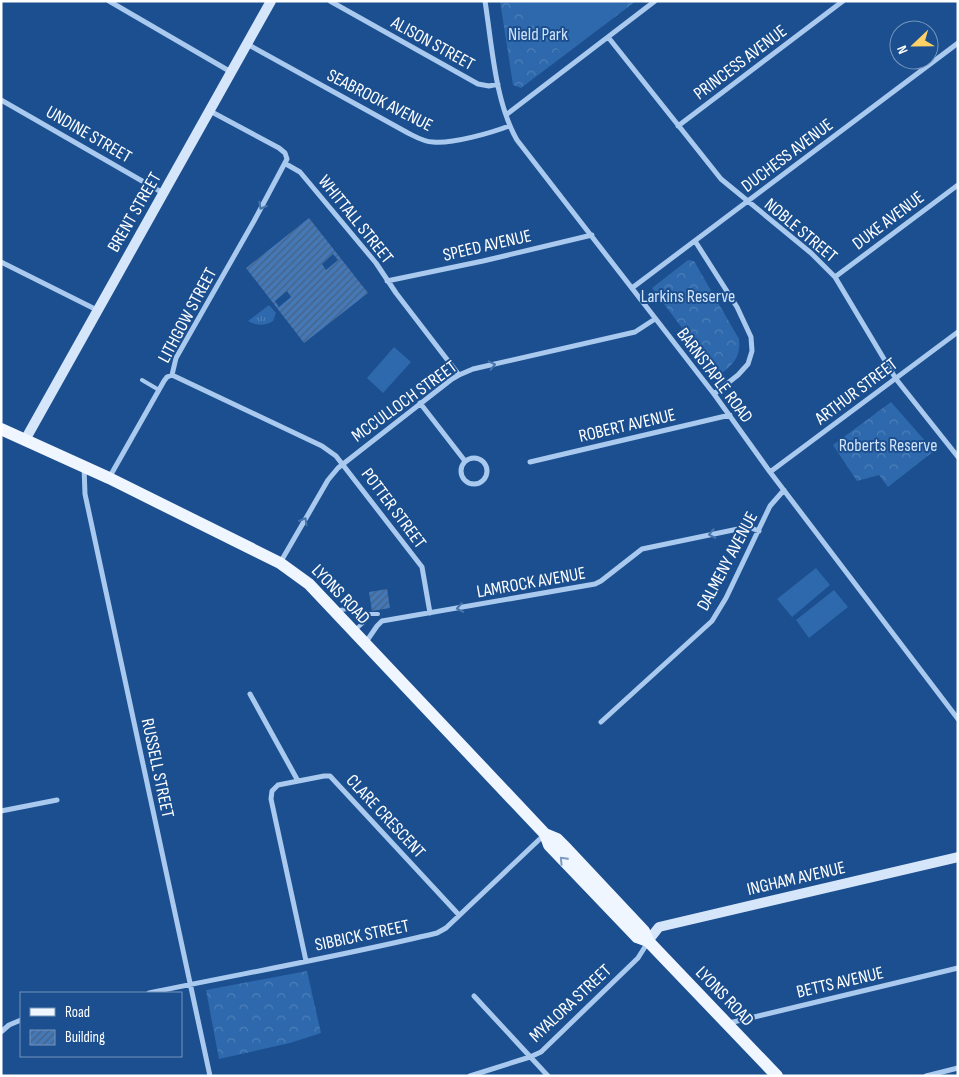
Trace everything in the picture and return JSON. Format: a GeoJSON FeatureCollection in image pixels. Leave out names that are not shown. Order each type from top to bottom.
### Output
{"type":"FeatureCollection","features":[{"type":"Feature","properties":{"kind":"main road","name":"BRENT STREET"},"geometry":{"type":"LineString","coordinates":[[25,440],[271,1]]}},
{"type":"Feature","properties":{"kind":"main road","name":"LYONS ROAD"},"geometry":{"type":"LineString","coordinates":[[1,429],[109,478],[280,563],[309,584],[545,834],[557,838],[644,931],[648,941],[777,1076]]}},
{"type":"Feature","properties":{"kind":"main road","name":"INGHAM AVENUE"},"geometry":{"type":"LineString","coordinates":[[648,941],[658,928],[958,857]]}},
{"type":"Feature","properties":{"kind":"street"},"geometry":{"type":"LineString","coordinates":[[109,1],[231,72]]}},
{"type":"Feature","properties":{"kind":"street","name":"ALISON STREET"},"geometry":{"type":"LineString","coordinates":[[330,1],[478,84],[489,86],[498,84]]}},
{"type":"Feature","properties":{"kind":"street","name":"BARNSTAPLE ROAD"},"geometry":{"type":"LineString","coordinates":[[485,1],[498,84],[509,126],[517,140],[730,415],[770,472],[958,719]]}},
{"type":"Feature","properties":{"kind":"street"},"geometry":{"type":"LineString","coordinates":[[506,115],[655,1]]}},
{"type":"Feature","properties":{"kind":"street","name":"PRINCESS AVENUE"},"geometry":{"type":"LineString","coordinates":[[678,126],[843,1]]}},
{"type":"Feature","properties":{"kind":"street","name":"NOBLE STREET"},"geometry":{"type":"LineString","coordinates":[[608,37],[721,179],[811,253],[835,277],[896,378],[958,458]]}},
{"type":"Feature","properties":{"kind":"street","name":"DUCHESS AVENUE"},"geometry":{"type":"LineString","coordinates":[[632,288],[958,43]]}},
{"type":"Feature","properties":{"kind":"street","name":"SEABROOK AVENUE"},"geometry":{"type":"LineString","coordinates":[[247,44],[426,142],[444,142],[509,126]]}},
{"type":"Feature","properties":{"kind":"street","name":"UNDINE STREET"},"geometry":{"type":"LineString","coordinates":[[1,100],[163,194]]}},
{"type":"Feature","properties":{"kind":"street","name":"WHITTALL STREET"},"geometry":{"type":"LineString","coordinates":[[210,111],[279,148],[286,156],[286,164],[300,172],[376,263],[387,281],[459,375]]}},
{"type":"Feature","properties":{"kind":"street","name":"LITHGOW STREET"},"geometry":{"type":"LineString","coordinates":[[109,478],[159,390],[167,377],[172,374],[176,358],[286,164]]}},
{"type":"Feature","properties":{"kind":"street","name":"DUKE AVENUE"},"geometry":{"type":"LineString","coordinates":[[835,277],[958,185]]}},
{"type":"Feature","properties":{"kind":"street","name":"SPEED AVENUE"},"geometry":{"type":"LineString","coordinates":[[387,281],[483,261],[592,235]]}},
{"type":"Feature","properties":{"kind":"street"},"geometry":{"type":"LineString","coordinates":[[695,242],[737,307],[751,337],[752,350],[748,364],[738,375],[714,394]]}},
{"type":"Feature","properties":{"kind":"street"},"geometry":{"type":"LineString","coordinates":[[1,262],[97,310]]}},
{"type":"Feature","properties":{"kind":"street","name":"MCCULLOCH STREET"},"geometry":{"type":"LineString","coordinates":[[280,563],[328,480],[343,464],[420,403],[459,375],[629,334],[655,319]]}},
{"type":"Feature","properties":{"kind":"street","name":"ARTHUR STREET"},"geometry":{"type":"LineString","coordinates":[[770,472],[958,332]]}},
{"type":"Feature","properties":{"kind":"street","name":"POTTER STREET"},"geometry":{"type":"LineString","coordinates":[[172,374],[329,450],[343,464],[422,567],[430,613]]}},
{"type":"Feature","properties":{"kind":"street"},"geometry":{"type":"LineString","coordinates":[[420,403],[465,461]]}},
{"type":"Feature","properties":{"kind":"street","name":"ROBERT AVENUE"},"geometry":{"type":"LineString","coordinates":[[530,462],[730,415]]}},
{"type":"Feature","properties":{"kind":"street"},"geometry":{"type":"LineString","coordinates":[[476,458],[483,462],[486,470],[482,480],[471,484],[464,480],[461,468],[465,461],[476,458]]}},
{"type":"Feature","properties":{"kind":"street","name":"RUSSELL STREET"},"geometry":{"type":"LineString","coordinates":[[84,466],[85,494],[210,1076]]}},
{"type":"Feature","properties":{"kind":"street","name":"DALMENY AVENUE"},"geometry":{"type":"LineString","coordinates":[[602,722],[712,620],[759,532],[770,506],[784,490]]}},
{"type":"Feature","properties":{"kind":"street","name":"LAMROCK AVENUE"},"geometry":{"type":"LineString","coordinates":[[364,644],[382,621],[595,584],[601,582],[642,549],[738,529],[751,528],[759,532]]}},
{"type":"Feature","properties":{"kind":"street"},"geometry":{"type":"LineString","coordinates":[[250,694],[298,781]]}},
{"type":"Feature","properties":{"kind":"street","name":"CLARE CRESCENT"},"geometry":{"type":"LineString","coordinates":[[306,961],[271,800],[272,791],[278,785],[330,776],[459,915]]}},
{"type":"Feature","properties":{"kind":"street"},"geometry":{"type":"LineString","coordinates":[[1,811],[57,800]]}},
{"type":"Feature","properties":{"kind":"street","name":"SIBBICK STREET"},"geometry":{"type":"LineString","coordinates":[[154,992],[306,961],[361,952],[437,933],[446,928],[545,834]]}},
{"type":"Feature","properties":{"kind":"street","name":"MYALORA STREET"},"geometry":{"type":"LineString","coordinates":[[470,1076],[542,1052],[638,958],[648,941]]}},
{"type":"Feature","properties":{"kind":"street","name":"BETTS AVENUE"},"geometry":{"type":"LineString","coordinates":[[728,1023],[958,968]]}},
{"type":"Feature","properties":{"kind":"street"},"geometry":{"type":"LineString","coordinates":[[474,996],[548,1076]]}},
{"type":"Feature","properties":{"kind":"street"},"geometry":{"type":"LineString","coordinates":[[1,1032],[9,1025],[20,1020]]}},
{"type":"Feature","properties":{"kind":"street"},"geometry":{"type":"LineString","coordinates":[[926,1076],[958,1068]]}},
{"type":"Feature","properties":{"kind":"lane"},"geometry":{"type":"LineString","coordinates":[[142,380],[159,390]]}},
{"type":"Feature","properties":{"kind":"lane"},"geometry":{"type":"LineString","coordinates":[[334,611],[349,609]]}},
{"type":"Feature","properties":{"kind":"lane"},"geometry":{"type":"LineString","coordinates":[[354,632],[365,621],[367,614],[378,614]]}},
{"type":"Feature","properties":{"kind":"green space","name":"Nield Park"},"geometry":{"type":"Polygon","coordinates":[[[500,1],[636,1],[521,88],[513,85],[500,1]]]}},
{"type":"Feature","properties":{"kind":"green space"},"geometry":{"type":"Polygon","coordinates":[[[518,1],[624,1],[561,53],[518,1]]]}},
{"type":"Feature","properties":{"kind":"green space","name":"Larkins Reserve"},"geometry":{"type":"Polygon","coordinates":[[[688,260],[694,261],[739,339],[739,350],[736,359],[722,373],[715,372],[652,288],[688,260]]]}},
{"type":"Feature","properties":{"kind":"green space"},"geometry":{"type":"Polygon","coordinates":[[[269,305],[276,313],[273,321],[261,325],[248,321],[269,305]]]}},
{"type":"Feature","properties":{"kind":"green space"},"geometry":{"type":"Polygon","coordinates":[[[394,347],[411,362],[383,393],[367,378],[394,347]]]}},
{"type":"Feature","properties":{"kind":"green space","name":"Roberts Reserve"},"geometry":{"type":"Polygon","coordinates":[[[891,402],[934,451],[888,487],[879,475],[857,481],[833,445],[891,402]]]}},
{"type":"Feature","properties":{"kind":"green space"},"geometry":{"type":"Polygon","coordinates":[[[816,568],[830,585],[792,617],[777,599],[816,568]]]}},
{"type":"Feature","properties":{"kind":"green space"},"geometry":{"type":"Polygon","coordinates":[[[834,590],[848,607],[809,638],[796,620],[834,590]]]}},
{"type":"Feature","properties":{"kind":"green space"},"geometry":{"type":"Polygon","coordinates":[[[307,971],[321,1033],[290,1043],[219,1059],[206,990],[307,971]]]}},
{"type":"Feature","properties":{"kind":"building"},"geometry":{"type":"Polygon","coordinates":[[[309,218],[368,293],[304,343],[246,268],[309,218]],[[333,254],[322,264],[326,270],[338,260],[333,254]],[[287,291],[275,301],[279,307],[291,297],[287,291]]]}},
{"type":"Feature","properties":{"kind":"building"},"geometry":{"type":"Polygon","coordinates":[[[387,589],[390,608],[372,611],[369,592],[387,589]]]}}]}
